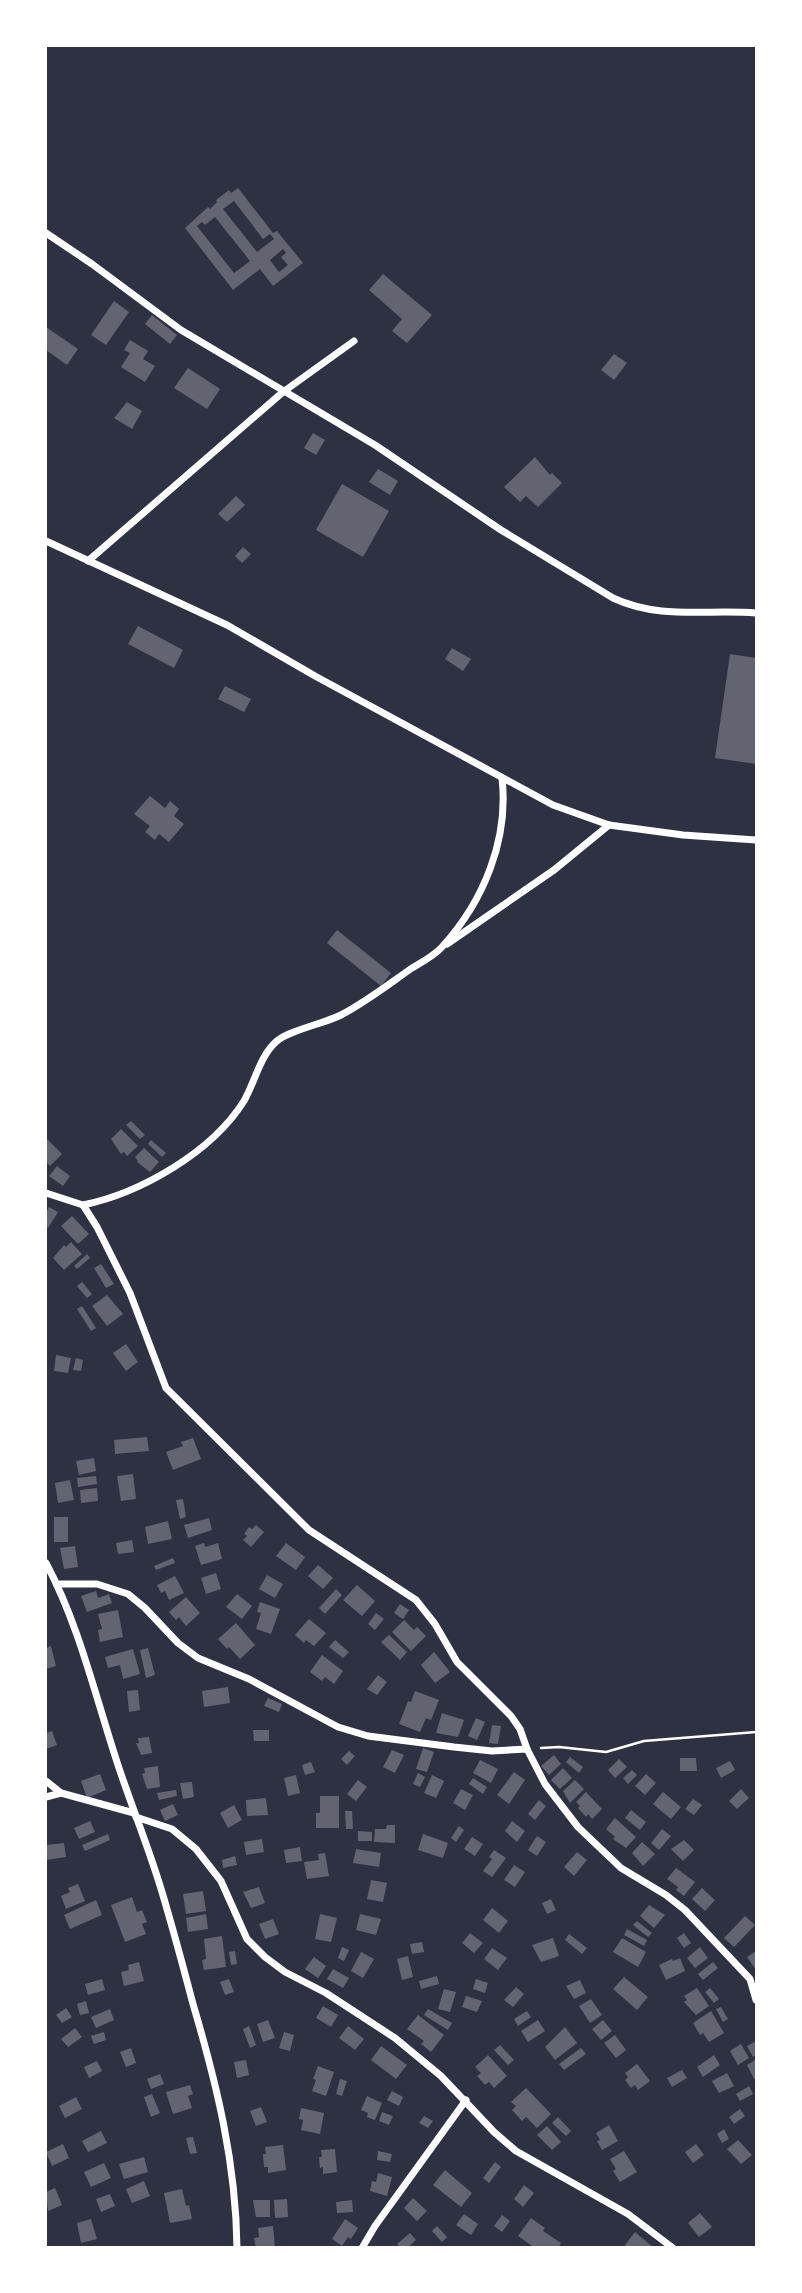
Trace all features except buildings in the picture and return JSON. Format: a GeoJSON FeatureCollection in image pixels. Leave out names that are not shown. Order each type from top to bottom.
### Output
{"type":"FeatureCollection","features":[{"type":"Feature","properties":{"kind":"street"},"geometry":{"type":"LineString","coordinates":[[46,233],[181,330],[375,445],[500,530],[613,598],[625,604],[662,612],[757,613]]}},
{"type":"Feature","properties":{"kind":"street"},"geometry":{"type":"LineString","coordinates":[[88,561],[283,392],[354,341]]}},
{"type":"Feature","properties":{"kind":"street"},"geometry":{"type":"LineString","coordinates":[[46,541],[227,625],[315,676],[553,805],[609,825],[757,841]]}},
{"type":"Feature","properties":{"kind":"street"},"geometry":{"type":"LineString","coordinates":[[441,949],[464,918],[494,862],[505,800],[502,778]]}},
{"type":"Feature","properties":{"kind":"street"},"geometry":{"type":"LineString","coordinates":[[46,1193],[83,1205],[107,1200],[127,1192],[190,1155],[214,1137],[238,1110],[265,1057],[278,1039],[341,1014],[441,949],[554,870],[609,825]]}},
{"type":"Feature","properties":{"kind":"street"},"geometry":{"type":"LineString","coordinates":[[83,1205],[130,1293],[166,1388],[309,1530],[416,1600],[435,1624],[457,1662],[511,1716],[520,1729],[538,1774],[592,1843],[621,1868],[675,1901],[753,1980],[757,2000]]}},
{"type":"Feature","properties":{"kind":"street"},"geometry":{"type":"LineString","coordinates":[[46,1563],[57,1584],[79,1643],[162,1892],[221,2104],[234,2182],[237,2248]]}},
{"type":"Feature","properties":{"kind":"street"},"geometry":{"type":"LineString","coordinates":[[57,1584],[97,1584],[128,1594],[178,1643],[198,1658],[256,1682],[338,1727],[368,1736],[454,1747],[492,1751],[527,1749]]}},
{"type":"Feature","properties":{"kind":"street"},"geometry":{"type":"LineString","coordinates":[[46,1781],[61,1793],[172,1829],[196,1849],[221,1881],[247,1939],[265,1957],[285,1972],[326,1993],[382,2028],[425,2062],[516,2151],[628,2214],[673,2248]]}},
{"type":"Feature","properties":{"kind":"street"},"geometry":{"type":"LineString","coordinates":[[46,1797],[61,1793]]}},
{"type":"Feature","properties":{"kind":"street"},"geometry":{"type":"LineString","coordinates":[[362,2248],[466,2100]]}},
{"type":"Feature","properties":{"kind":"path"},"geometry":{"type":"LineString","coordinates":[[527,1749],[559,1746],[606,1752],[644,1741],[757,1732]]}}]}
